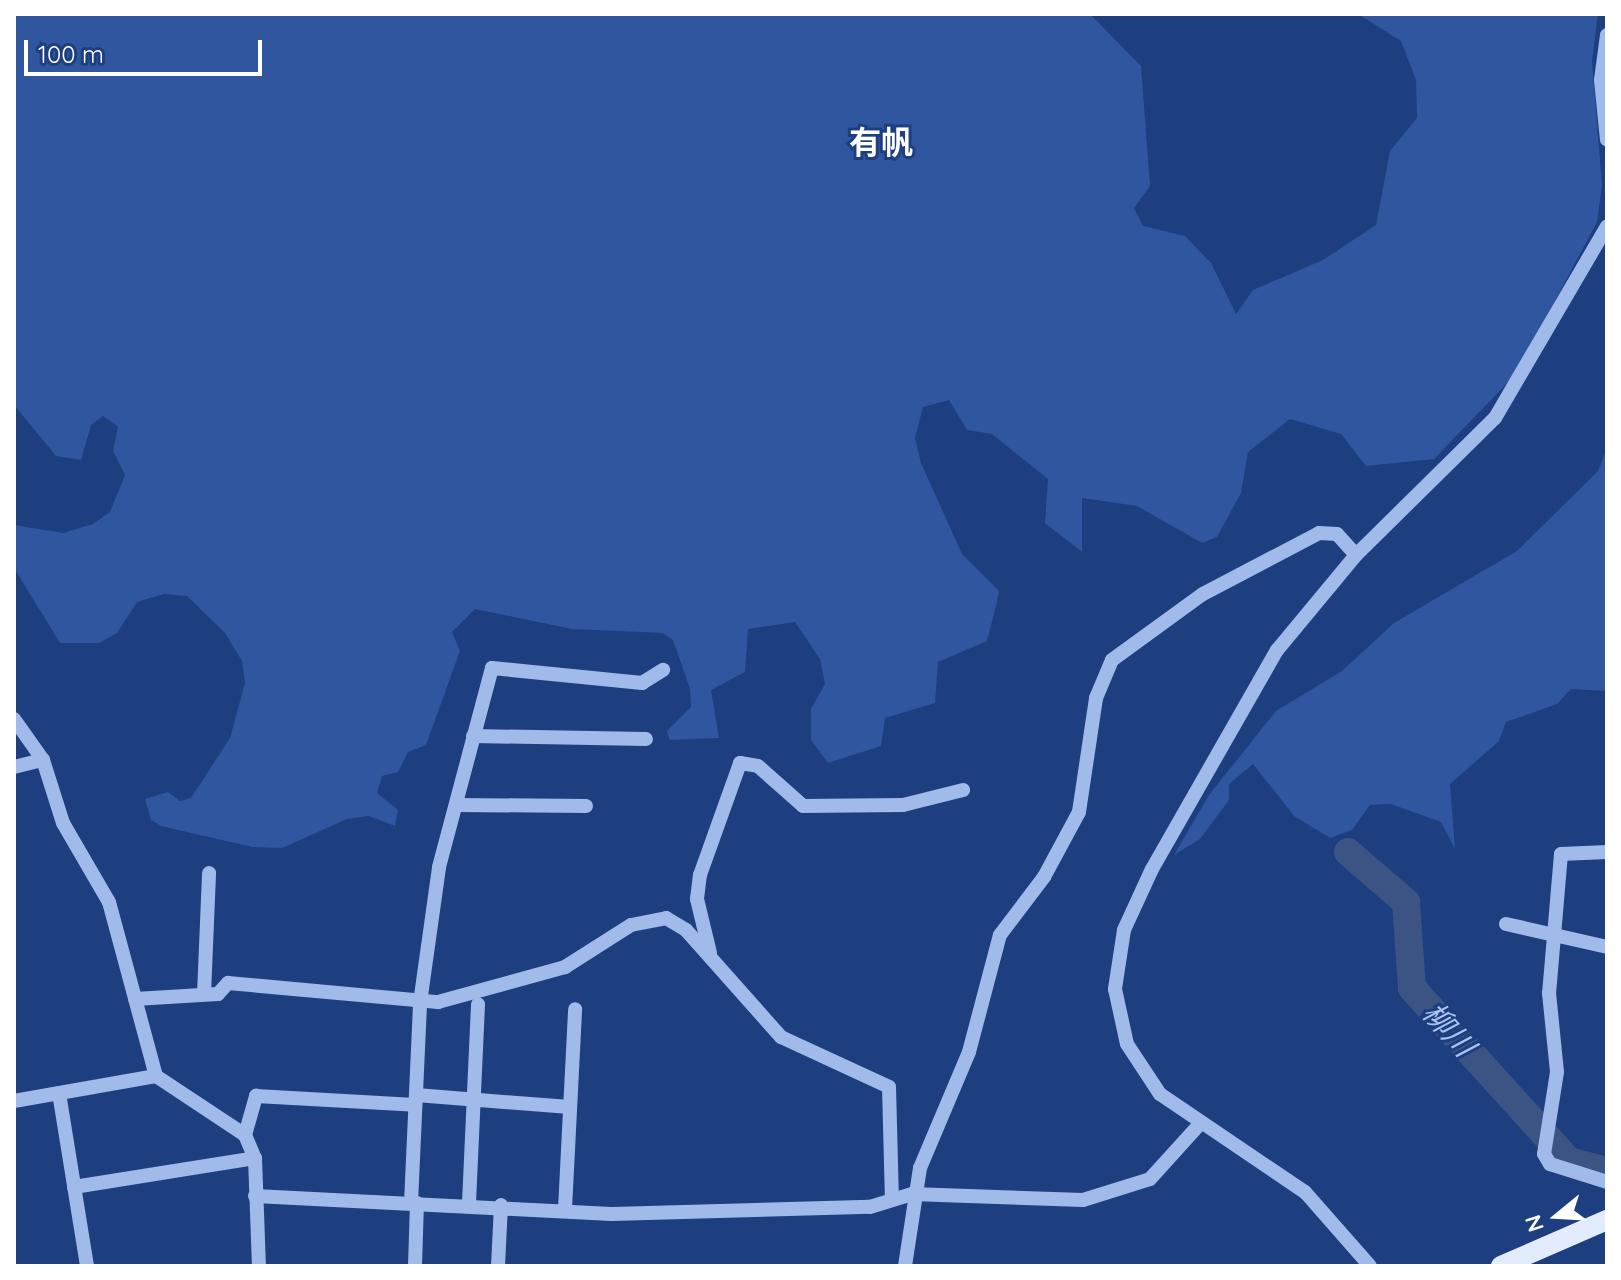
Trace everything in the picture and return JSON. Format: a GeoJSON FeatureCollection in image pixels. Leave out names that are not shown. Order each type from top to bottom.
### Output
{"type":"FeatureCollection","features":[{"type":"Feature","properties":{"kind":"main road"},"geometry":{"type":"LineString","coordinates":[[1501,1266],[1607,1220]]}},
{"type":"Feature","properties":{"kind":"street"},"geometry":{"type":"LineString","coordinates":[[1607,35],[1601,80],[1607,140]]}},
{"type":"Feature","properties":{"kind":"street"},"geometry":{"type":"LineString","coordinates":[[1370,1266],[1305,1192],[1198,1126],[1147,1079],[1127,1044],[1115,989],[1124,930],[1277,650],[1356,555],[1495,418],[1607,226]]}},
{"type":"Feature","properties":{"kind":"street"},"geometry":{"type":"LineString","coordinates":[[905,1266],[912,1194],[969,1052],[1000,935],[1044,877],[1079,812],[1096,698],[1112,660],[1203,594],[1319,533],[1337,534],[1356,555]]}},
{"type":"Feature","properties":{"kind":"street"},"geometry":{"type":"LineString","coordinates":[[415,1266],[415,1100],[420,1003],[456,805],[492,668],[642,683],[663,670]]}},
{"type":"Feature","properties":{"kind":"street"},"geometry":{"type":"LineString","coordinates":[[14,719],[43,760],[63,823],[109,902],[156,1076],[245,1135],[255,1158],[259,1266]]}},
{"type":"Feature","properties":{"kind":"street"},"geometry":{"type":"LineString","coordinates":[[473,736],[646,739]]}},
{"type":"Feature","properties":{"kind":"street"},"geometry":{"type":"LineString","coordinates":[[14,767],[43,760]]}},
{"type":"Feature","properties":{"kind":"street"},"geometry":{"type":"LineString","coordinates":[[710,955],[697,899],[700,875],[740,763],[758,766],[803,806],[903,805],[963,790]]}},
{"type":"Feature","properties":{"kind":"street"},"geometry":{"type":"LineString","coordinates":[[456,805],[586,806]]}},
{"type":"Feature","properties":{"kind":"street"},"geometry":{"type":"LineString","coordinates":[[1607,852],[1561,854],[1553,937],[1557,1072],[1544,1154],[1550,1164],[1607,1182]]}},
{"type":"Feature","properties":{"kind":"street"},"geometry":{"type":"LineString","coordinates":[[204,994],[209,873]]}},
{"type":"Feature","properties":{"kind":"street"},"geometry":{"type":"LineString","coordinates":[[135,999],[218,994],[228,983],[420,1003],[565,967],[649,919],[666,918],[686,930],[781,1037],[889,1087],[892,1199]]}},
{"type":"Feature","properties":{"kind":"street"},"geometry":{"type":"LineString","coordinates":[[1506,924],[1607,947]]}},
{"type":"Feature","properties":{"kind":"street"},"geometry":{"type":"LineString","coordinates":[[469,1203],[478,1004]]}},
{"type":"Feature","properties":{"kind":"street"},"geometry":{"type":"LineString","coordinates":[[565,1209],[575,1009]]}},
{"type":"Feature","properties":{"kind":"street"},"geometry":{"type":"LineString","coordinates":[[14,1101],[156,1076]]}},
{"type":"Feature","properties":{"kind":"street"},"geometry":{"type":"LineString","coordinates":[[59,1093],[87,1266]]}},
{"type":"Feature","properties":{"kind":"street"},"geometry":{"type":"LineString","coordinates":[[245,1135],[256,1096],[473,1101],[570,1107]]}},
{"type":"Feature","properties":{"kind":"street"},"geometry":{"type":"LineString","coordinates":[[255,1196],[565,1209],[820,1210],[912,1194],[1100,1198],[1161,1171],[1198,1126]]}},
{"type":"Feature","properties":{"kind":"street"},"geometry":{"type":"LineString","coordinates":[[74,1187],[255,1158]]}},
{"type":"Feature","properties":{"kind":"street"},"geometry":{"type":"LineString","coordinates":[[498,1266],[501,1205]]}},
{"type":"Feature","properties":{"kind":"shaded area"},"geometry":{"type":"Polygon","coordinates":[[[14,14],[1090,14],[1141,66],[1150,186],[1134,208],[1143,226],[1185,236],[1211,263],[1236,314],[1253,290],[1323,260],[1376,225],[1390,151],[1417,118],[1416,80],[1401,41],[1358,14],[1598,14],[1592,61],[1602,185],[1597,222],[1516,374],[1434,459],[1366,466],[1341,434],[1290,419],[1248,452],[1241,493],[1217,537],[1202,543],[1137,506],[1082,498],[1082,552],[1045,523],[1048,479],[992,434],[967,430],[949,400],[923,407],[915,438],[921,463],[962,554],[999,591],[987,641],[938,662],[935,703],[885,718],[881,746],[828,763],[811,740],[811,709],[825,684],[820,659],[795,622],[748,629],[745,672],[711,690],[719,738],[670,740],[667,731],[691,707],[690,689],[673,640],[663,633],[572,629],[475,609],[452,632],[460,651],[426,745],[408,752],[398,772],[382,776],[377,793],[398,810],[395,826],[369,816],[347,819],[282,848],[252,847],[161,826],[151,820],[145,799],[168,792],[180,801],[191,798],[230,738],[245,683],[242,661],[225,633],[187,596],[164,594],[137,602],[117,633],[99,643],[60,643],[14,568],[14,525],[63,533],[93,524],[110,512],[125,475],[113,451],[118,427],[103,416],[91,425],[81,460],[56,456],[14,405],[14,14]]]}},
{"type":"Feature","properties":{"kind":"shaded area"},"geometry":{"type":"Polygon","coordinates":[[[1607,448],[1607,691],[1571,689],[1557,704],[1506,722],[1499,741],[1450,784],[1455,849],[1441,822],[1391,804],[1370,805],[1352,830],[1330,838],[1294,816],[1253,764],[1229,784],[1229,800],[1200,839],[1174,855],[1209,795],[1276,711],[1342,671],[1394,623],[1517,551],[1598,471],[1607,448]]]}},
{"type":"Feature","properties":{"kind":"waterway","name":"柳川"},"geometry":{"type":"LineString","coordinates":[[1348,852],[1406,902],[1412,988],[1569,1161],[1607,1171]]}},
{"type":"Feature","properties":{"kind":"district","name":"有帆"},"geometry":{"type":"Point","coordinates":[881,142]}}]}
